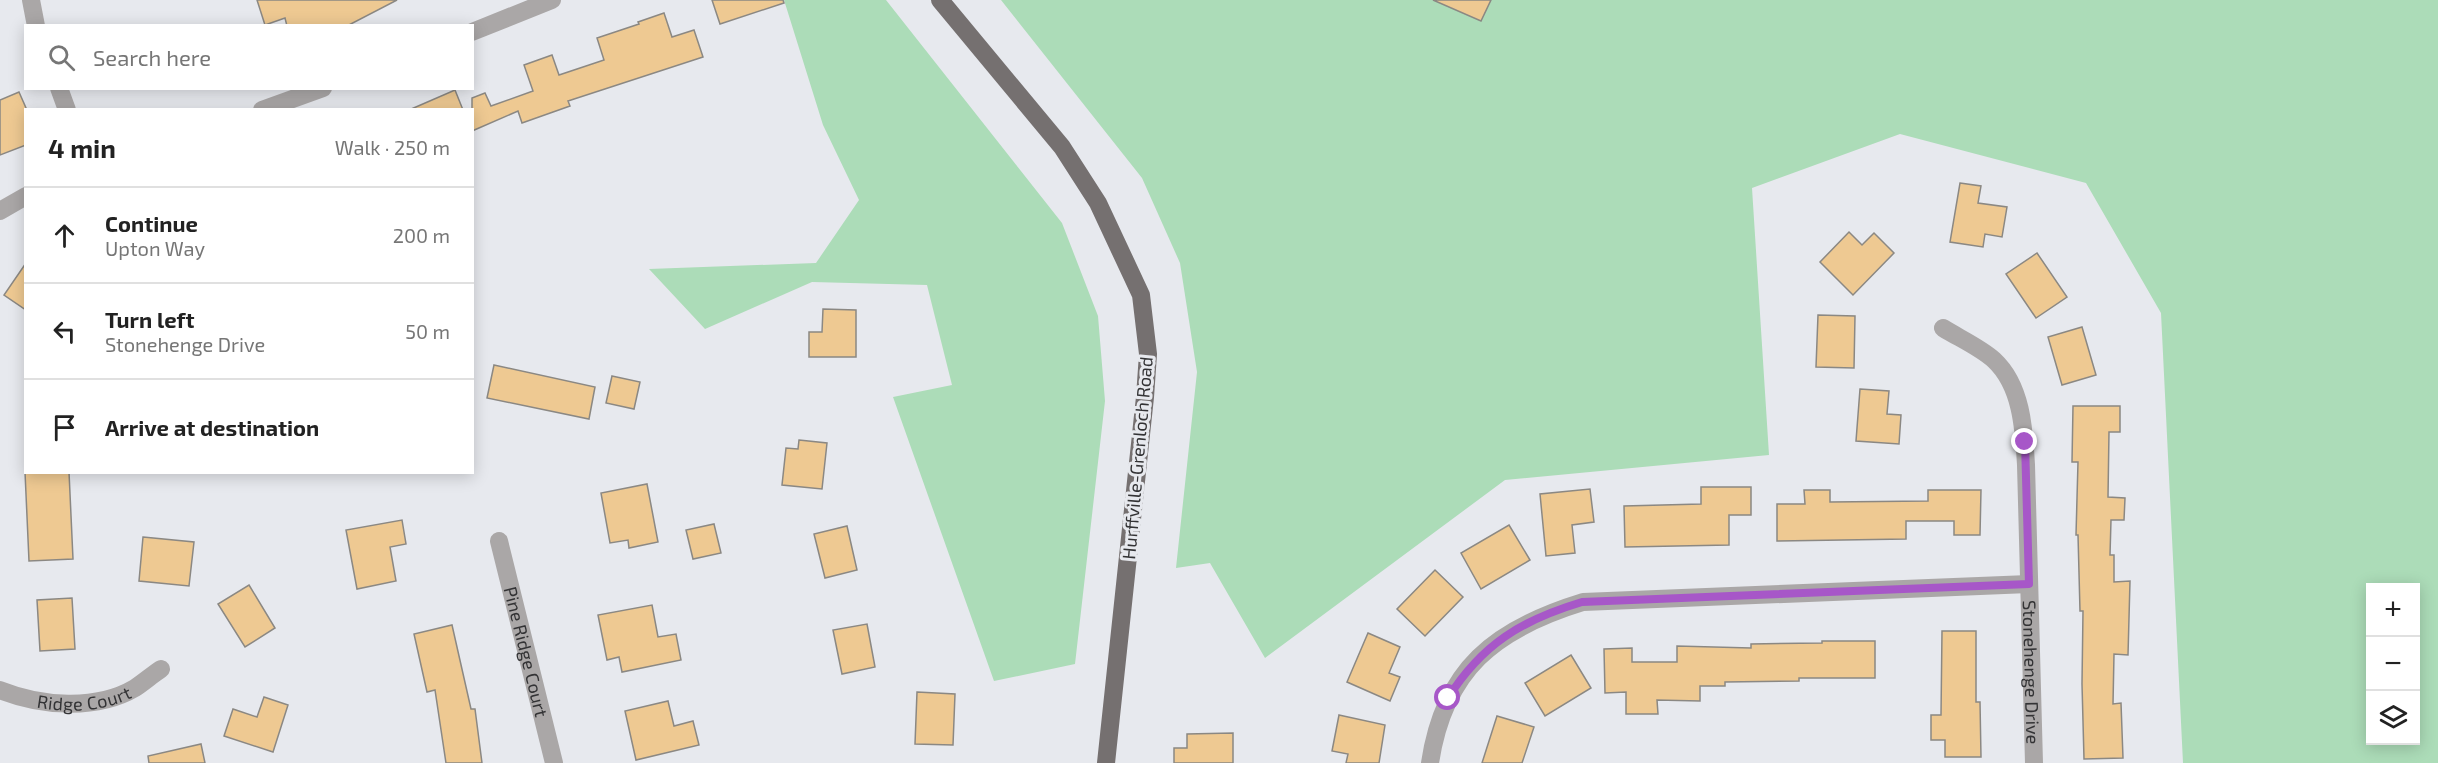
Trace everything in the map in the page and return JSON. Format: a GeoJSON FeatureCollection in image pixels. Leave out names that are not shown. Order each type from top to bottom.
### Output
{"type":"FeatureCollection","features":[{"type":"Feature","properties":{"kind":"main road","name":"Hurffville-Grenloch Road"},"geometry":{"type":"LineString","coordinates":[[940,0],[1062,147],[1098,203],[1141,295],[1148,354],[1145,397],[1106,763]]}},
{"type":"Feature","properties":{"kind":"street"},"geometry":{"type":"LineString","coordinates":[[31,0],[35,24]]}},
{"type":"Feature","properties":{"kind":"street"},"geometry":{"type":"LineString","coordinates":[[474,31],[552,0]]}},
{"type":"Feature","properties":{"kind":"street"},"geometry":{"type":"LineString","coordinates":[[60,90],[66,108]]}},
{"type":"Feature","properties":{"kind":"street"},"geometry":{"type":"LineString","coordinates":[[268,108],[317,90]]}},
{"type":"Feature","properties":{"kind":"street"},"geometry":{"type":"LineString","coordinates":[[0,211],[13,201],[24,197]]}},
{"type":"Feature","properties":{"kind":"street","name":"Stonehenge Drive"},"geometry":{"type":"LineString","coordinates":[[1943,328],[1994,360],[2008,378],[2017,398],[2026,453],[2034,763]]}},
{"type":"Feature","properties":{"kind":"street","name":"Pine Ridge Court"},"geometry":{"type":"LineString","coordinates":[[499,541],[554,763]]}},
{"type":"Feature","properties":{"kind":"street"},"geometry":{"type":"LineString","coordinates":[[1430,763],[1438,720],[1461,676],[1479,657],[1525,623],[1582,602],[2029,584]]}},
{"type":"Feature","properties":{"kind":"street","name":"Ridge Court"},"geometry":{"type":"LineString","coordinates":[[0,690],[44,703],[76,704],[104,699],[133,689],[161,669]]}},
{"type":"Feature","properties":{"kind":"green space"},"geometry":{"type":"Polygon","coordinates":[[[784,0],[886,0],[1062,223],[1098,316],[1105,401],[1075,664],[994,681],[893,397],[952,385],[927,285],[812,282],[705,329],[649,269],[816,263],[859,200],[823,125],[784,0]]]}},
{"type":"Feature","properties":{"kind":"green space"},"geometry":{"type":"Polygon","coordinates":[[[1001,0],[2438,0],[2438,763],[2183,763],[2161,313],[2086,183],[1900,134],[1752,188],[1769,455],[1505,480],[1265,658],[1210,563],[1176,568],[1197,372],[1180,263],[1142,178],[1001,0]]]}},
{"type":"Feature","properties":{"kind":"building"},"geometry":{"type":"Polygon","coordinates":[[[257,0],[397,0],[351,24],[286,24],[285,18],[265,24],[257,0]]]}},
{"type":"Feature","properties":{"kind":"building"},"geometry":{"type":"Polygon","coordinates":[[[712,0],[783,0],[784,3],[720,24],[712,0]]]}},
{"type":"Feature","properties":{"kind":"building"},"geometry":{"type":"Polygon","coordinates":[[[1433,0],[1491,0],[1481,21],[1433,0]]]}},
{"type":"Feature","properties":{"kind":"building"},"geometry":{"type":"Polygon","coordinates":[[[664,13],[672,37],[694,30],[703,57],[568,101],[570,106],[522,123],[518,111],[474,130],[472,98],[485,93],[491,106],[533,91],[524,65],[552,55],[559,75],[604,60],[597,38],[639,24],[638,22],[664,13]]]}},
{"type":"Feature","properties":{"kind":"building"},"geometry":{"type":"Polygon","coordinates":[[[455,90],[462,108],[414,108],[455,90]]]}},
{"type":"Feature","properties":{"kind":"building"},"geometry":{"type":"Polygon","coordinates":[[[19,92],[26,108],[24,108],[24,146],[0,155],[0,100],[19,92]]]}},
{"type":"Feature","properties":{"kind":"building"},"geometry":{"type":"Polygon","coordinates":[[[1960,183],[1981,186],[1978,203],[2007,207],[2002,237],[1985,234],[1983,247],[1950,242],[1960,183]]]}},
{"type":"Feature","properties":{"kind":"building"},"geometry":{"type":"Polygon","coordinates":[[[1849,232],[1862,245],[1874,233],[1894,253],[1853,295],[1820,262],[1849,232]]]}},
{"type":"Feature","properties":{"kind":"building"},"geometry":{"type":"Polygon","coordinates":[[[2037,253],[2067,297],[2036,318],[2006,274],[2037,253]]]}},
{"type":"Feature","properties":{"kind":"building"},"geometry":{"type":"Polygon","coordinates":[[[24,266],[24,309],[4,295],[24,266]]]}},
{"type":"Feature","properties":{"kind":"building"},"geometry":{"type":"Polygon","coordinates":[[[823,309],[856,310],[856,357],[809,357],[809,332],[822,332],[823,309]]]}},
{"type":"Feature","properties":{"kind":"building"},"geometry":{"type":"Polygon","coordinates":[[[1818,315],[1855,316],[1854,368],[1816,367],[1818,315]]]}},
{"type":"Feature","properties":{"kind":"building"},"geometry":{"type":"Polygon","coordinates":[[[2082,327],[2096,375],[2062,385],[2048,337],[2082,327]]]}},
{"type":"Feature","properties":{"kind":"building"},"geometry":{"type":"Polygon","coordinates":[[[494,365],[595,387],[589,419],[487,398],[494,365]]]}},
{"type":"Feature","properties":{"kind":"building"},"geometry":{"type":"Polygon","coordinates":[[[612,376],[640,382],[634,409],[606,403],[612,376]]]}},
{"type":"Feature","properties":{"kind":"building"},"geometry":{"type":"Polygon","coordinates":[[[1860,389],[1889,391],[1887,414],[1901,415],[1899,444],[1856,441],[1860,389]]]}},
{"type":"Feature","properties":{"kind":"building"},"geometry":{"type":"Polygon","coordinates":[[[2073,406],[2120,406],[2120,432],[2109,432],[2108,497],[2125,498],[2124,520],[2111,520],[2110,555],[2114,555],[2114,582],[2130,581],[2128,655],[2114,654],[2113,704],[2121,703],[2123,758],[2084,759],[2083,611],[2080,611],[2078,535],[2076,535],[2078,462],[2072,462],[2073,406]]]}},
{"type":"Feature","properties":{"kind":"building"},"geometry":{"type":"Polygon","coordinates":[[[799,440],[827,443],[822,489],[782,485],[786,448],[798,449],[799,440]]]}},
{"type":"Feature","properties":{"kind":"building"},"geometry":{"type":"Polygon","coordinates":[[[25,474],[69,474],[73,559],[29,561],[25,474]]]}},
{"type":"Feature","properties":{"kind":"building"},"geometry":{"type":"Polygon","coordinates":[[[647,484],[658,542],[629,548],[628,540],[610,543],[601,493],[647,484]]]}},
{"type":"Feature","properties":{"kind":"building"},"geometry":{"type":"Polygon","coordinates":[[[1701,487],[1751,487],[1751,515],[1729,515],[1729,545],[1625,547],[1624,506],[1701,504],[1701,487]]]}},
{"type":"Feature","properties":{"kind":"building"},"geometry":{"type":"Polygon","coordinates":[[[1590,489],[1594,522],[1572,525],[1575,553],[1546,556],[1540,494],[1590,489]]]}},
{"type":"Feature","properties":{"kind":"building"},"geometry":{"type":"Polygon","coordinates":[[[1804,490],[1830,490],[1830,502],[1928,501],[1928,490],[1981,490],[1980,535],[1954,535],[1954,521],[1906,521],[1906,539],[1777,541],[1777,504],[1805,504],[1804,490]]]}},
{"type":"Feature","properties":{"kind":"building"},"geometry":{"type":"Polygon","coordinates":[[[402,520],[406,544],[390,547],[396,581],[357,589],[346,530],[402,520]]]}},
{"type":"Feature","properties":{"kind":"building"},"geometry":{"type":"Polygon","coordinates":[[[714,524],[721,553],[693,559],[686,530],[714,524]]]}},
{"type":"Feature","properties":{"kind":"building"},"geometry":{"type":"Polygon","coordinates":[[[1509,525],[1530,560],[1481,589],[1461,553],[1509,525]]]}},
{"type":"Feature","properties":{"kind":"building"},"geometry":{"type":"Polygon","coordinates":[[[847,526],[857,570],[825,578],[814,534],[847,526]]]}},
{"type":"Feature","properties":{"kind":"building"},"geometry":{"type":"Polygon","coordinates":[[[143,537],[194,542],[189,586],[139,581],[143,537]]]}},
{"type":"Feature","properties":{"kind":"building"},"geometry":{"type":"Polygon","coordinates":[[[1435,570],[1463,597],[1425,636],[1397,609],[1435,570]]]}},
{"type":"Feature","properties":{"kind":"building"},"geometry":{"type":"Polygon","coordinates":[[[249,585],[275,628],[245,647],[218,604],[249,585]]]}},
{"type":"Feature","properties":{"kind":"building"},"geometry":{"type":"Polygon","coordinates":[[[72,598],[75,649],[40,651],[37,600],[72,598]]]}},
{"type":"Feature","properties":{"kind":"building"},"geometry":{"type":"Polygon","coordinates":[[[652,605],[658,637],[676,634],[681,660],[622,672],[619,657],[607,660],[598,615],[652,605]]]}},
{"type":"Feature","properties":{"kind":"building"},"geometry":{"type":"Polygon","coordinates":[[[867,624],[875,667],[842,674],[833,630],[867,624]]]}},
{"type":"Feature","properties":{"kind":"building"},"geometry":{"type":"Polygon","coordinates":[[[452,625],[471,709],[475,709],[482,763],[446,763],[435,690],[427,692],[414,634],[452,625]]]}},
{"type":"Feature","properties":{"kind":"building"},"geometry":{"type":"Polygon","coordinates":[[[1942,631],[1976,631],[1976,702],[1980,702],[1981,757],[1945,757],[1945,740],[1931,740],[1931,715],[1941,715],[1942,631]]]}},
{"type":"Feature","properties":{"kind":"building"},"geometry":{"type":"Polygon","coordinates":[[[1368,633],[1400,647],[1389,673],[1400,677],[1390,701],[1347,682],[1368,633]]]}},
{"type":"Feature","properties":{"kind":"building"},"geometry":{"type":"Polygon","coordinates":[[[1822,641],[1875,641],[1875,678],[1799,678],[1799,681],[1725,682],[1725,686],[1700,686],[1700,701],[1657,700],[1658,714],[1626,714],[1626,692],[1605,693],[1604,649],[1632,648],[1632,662],[1677,662],[1677,646],[1751,648],[1751,644],[1822,643],[1822,641]]]}},
{"type":"Feature","properties":{"kind":"building"},"geometry":{"type":"Polygon","coordinates":[[[1571,655],[1591,688],[1545,716],[1525,683],[1571,655]]]}},
{"type":"Feature","properties":{"kind":"building"},"geometry":{"type":"Polygon","coordinates":[[[917,692],[955,694],[953,745],[915,744],[917,692]]]}},
{"type":"Feature","properties":{"kind":"building"},"geometry":{"type":"Polygon","coordinates":[[[264,697],[288,705],[273,752],[224,736],[233,709],[257,717],[264,697]]]}},
{"type":"Feature","properties":{"kind":"building"},"geometry":{"type":"Polygon","coordinates":[[[668,701],[674,726],[693,721],[699,745],[636,760],[625,711],[668,701]]]}},
{"type":"Feature","properties":{"kind":"building"},"geometry":{"type":"Polygon","coordinates":[[[1339,715],[1385,725],[1379,763],[1346,763],[1348,754],[1332,751],[1339,715]]]}},
{"type":"Feature","properties":{"kind":"building"},"geometry":{"type":"Polygon","coordinates":[[[1497,716],[1534,727],[1522,763],[1482,763],[1497,716]]]}},
{"type":"Feature","properties":{"kind":"building"},"geometry":{"type":"Polygon","coordinates":[[[1233,733],[1233,763],[1174,763],[1174,748],[1187,748],[1187,734],[1233,733]]]}},
{"type":"Feature","properties":{"kind":"building"},"geometry":{"type":"Polygon","coordinates":[[[201,744],[205,763],[149,763],[148,756],[201,744]]]}},
{"type":"Feature","properties":{"kind":"route"},"geometry":{"type":"LineString","coordinates":[[1448,698],[1461,676],[1501,639],[1525,623],[1582,602],[2029,584],[2025,442]]}}]}
